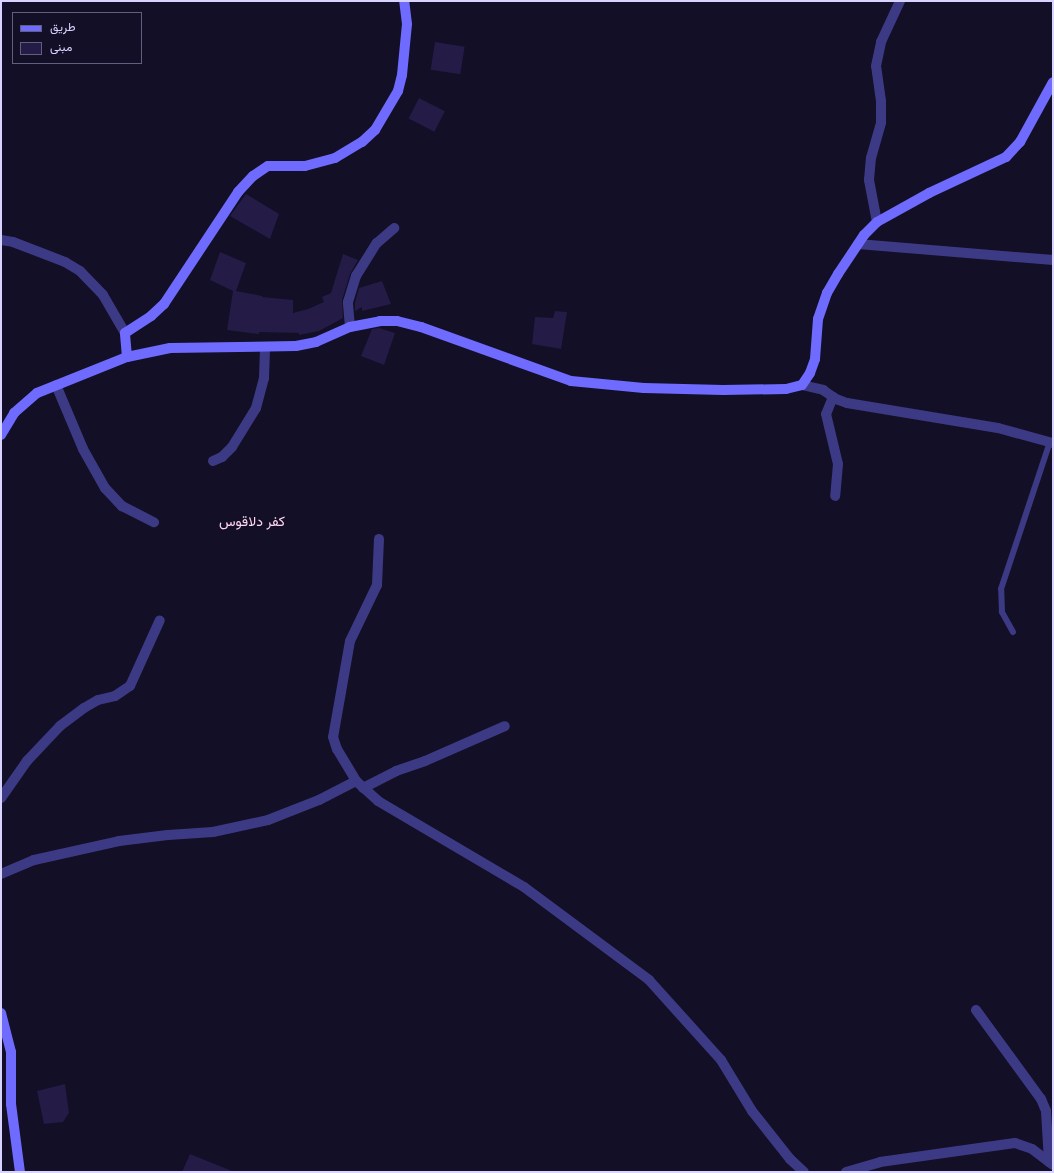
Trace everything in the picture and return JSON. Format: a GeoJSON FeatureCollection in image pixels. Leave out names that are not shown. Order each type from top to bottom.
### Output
{"type":"FeatureCollection","features":[{"type":"Feature","properties":{"kind":"main road"},"geometry":{"type":"LineString","coordinates":[[127,357],[124,333],[151,316],[164,304],[234,198],[253,176],[268,166],[305,166],[335,158],[362,142],[375,130],[398,91],[402,75],[407,24],[404,1]]}},
{"type":"Feature","properties":{"kind":"main road"},"geometry":{"type":"LineString","coordinates":[[1,435],[14,413],[37,393],[127,357],[170,348],[233,346],[266,348],[296,346],[316,342],[350,327],[380,321],[397,321],[421,327],[571,381],[644,388],[715,390],[786,389],[802,385],[810,373],[815,359],[818,319],[825,300],[838,274],[858,244],[877,222],[929,193],[1006,157],[1020,142],[1053,82]]}},
{"type":"Feature","properties":{"kind":"main road"},"geometry":{"type":"LineString","coordinates":[[1,1013],[11,1052],[11,1104],[20,1172]]}},
{"type":"Feature","properties":{"kind":"street"},"geometry":{"type":"LineString","coordinates":[[877,222],[869,180],[871,158],[881,122],[881,101],[876,66],[881,42],[900,1]]}},
{"type":"Feature","properties":{"kind":"street"},"geometry":{"type":"LineString","coordinates":[[350,327],[348,302],[356,276],[376,242],[394,228]]}},
{"type":"Feature","properties":{"kind":"street"},"geometry":{"type":"LineString","coordinates":[[1,240],[13,242],[65,262],[80,271],[103,295],[124,333]]}},
{"type":"Feature","properties":{"kind":"street"},"geometry":{"type":"LineString","coordinates":[[858,244],[1053,260]]}},
{"type":"Feature","properties":{"kind":"street"},"geometry":{"type":"LineString","coordinates":[[213,461],[222,457],[232,447],[256,408],[264,378],[266,348]]}},
{"type":"Feature","properties":{"kind":"street"},"geometry":{"type":"LineString","coordinates":[[56,385],[83,449],[105,488],[122,506],[154,522]]}},
{"type":"Feature","properties":{"kind":"street"},"geometry":{"type":"LineString","coordinates":[[802,385],[823,390],[833,397],[847,403],[935,416],[998,428],[1052,443]]}},
{"type":"Feature","properties":{"kind":"street"},"geometry":{"type":"LineString","coordinates":[[833,397],[826,414],[838,464],[834,496]]}},
{"type":"Feature","properties":{"kind":"street"},"geometry":{"type":"LineString","coordinates":[[379,539],[376,585],[350,641],[333,737],[337,750],[359,784],[378,801],[524,887],[649,980],[721,1060],[752,1111],[790,1159],[804,1172]]}},
{"type":"Feature","properties":{"kind":"street"},"geometry":{"type":"LineString","coordinates":[[1,798],[27,761],[60,726],[84,708],[98,700],[115,696],[130,686],[160,620]]}},
{"type":"Feature","properties":{"kind":"street"},"geometry":{"type":"LineString","coordinates":[[1,874],[34,860],[119,842],[168,835],[213,832],[268,820],[359,784],[425,761],[505,726]]}},
{"type":"Feature","properties":{"kind":"street"},"geometry":{"type":"LineString","coordinates":[[976,1010],[1041,1099],[1046,1111],[1051,1164]]}},
{"type":"Feature","properties":{"kind":"street"},"geometry":{"type":"LineString","coordinates":[[846,1172],[880,1162],[1015,1142],[1032,1149],[1051,1164]]}},
{"type":"Feature","properties":{"kind":"lane"},"geometry":{"type":"LineString","coordinates":[[1013,632],[1002,612],[1002,589],[1052,443]]}},
{"type":"Feature","properties":{"kind":"building"},"geometry":{"type":"Polygon","coordinates":[[[435,42],[465,47],[460,74],[431,70],[435,42]]]}},
{"type":"Feature","properties":{"kind":"building"},"geometry":{"type":"Polygon","coordinates":[[[419,98],[445,111],[434,132],[409,118],[419,98]]]}},
{"type":"Feature","properties":{"kind":"building"},"geometry":{"type":"Polygon","coordinates":[[[246,194],[279,214],[270,239],[230,216],[246,194]]]}},
{"type":"Feature","properties":{"kind":"building"},"geometry":{"type":"Polygon","coordinates":[[[220,252],[246,263],[236,291],[262,297],[293,300],[293,313],[308,309],[324,302],[322,297],[331,293],[343,254],[358,260],[350,274],[342,300],[343,318],[319,331],[299,335],[299,333],[259,332],[259,334],[227,330],[233,291],[210,280],[220,252]]]}},
{"type":"Feature","properties":{"kind":"building"},"geometry":{"type":"Polygon","coordinates":[[[382,281],[391,304],[362,311],[362,307],[355,311],[355,303],[359,288],[382,281]]]}},
{"type":"Feature","properties":{"kind":"building"},"geometry":{"type":"Polygon","coordinates":[[[555,311],[567,312],[561,349],[532,344],[535,317],[553,318],[555,311]]]}},
{"type":"Feature","properties":{"kind":"building"},"geometry":{"type":"Polygon","coordinates":[[[379,328],[395,333],[384,365],[361,356],[372,329],[379,328]]]}},
{"type":"Feature","properties":{"kind":"building"},"geometry":{"type":"Polygon","coordinates":[[[65,1084],[69,1113],[63,1122],[44,1124],[37,1091],[65,1084]]]}},
{"type":"Feature","properties":{"kind":"building"},"geometry":{"type":"Polygon","coordinates":[[[190,1154],[232,1171],[232,1172],[182,1172],[190,1154]]]}},
{"type":"Feature","properties":{"kind":"district","name":"كفر دلاقوس"},"geometry":{"type":"Point","coordinates":[252,521]}}]}
